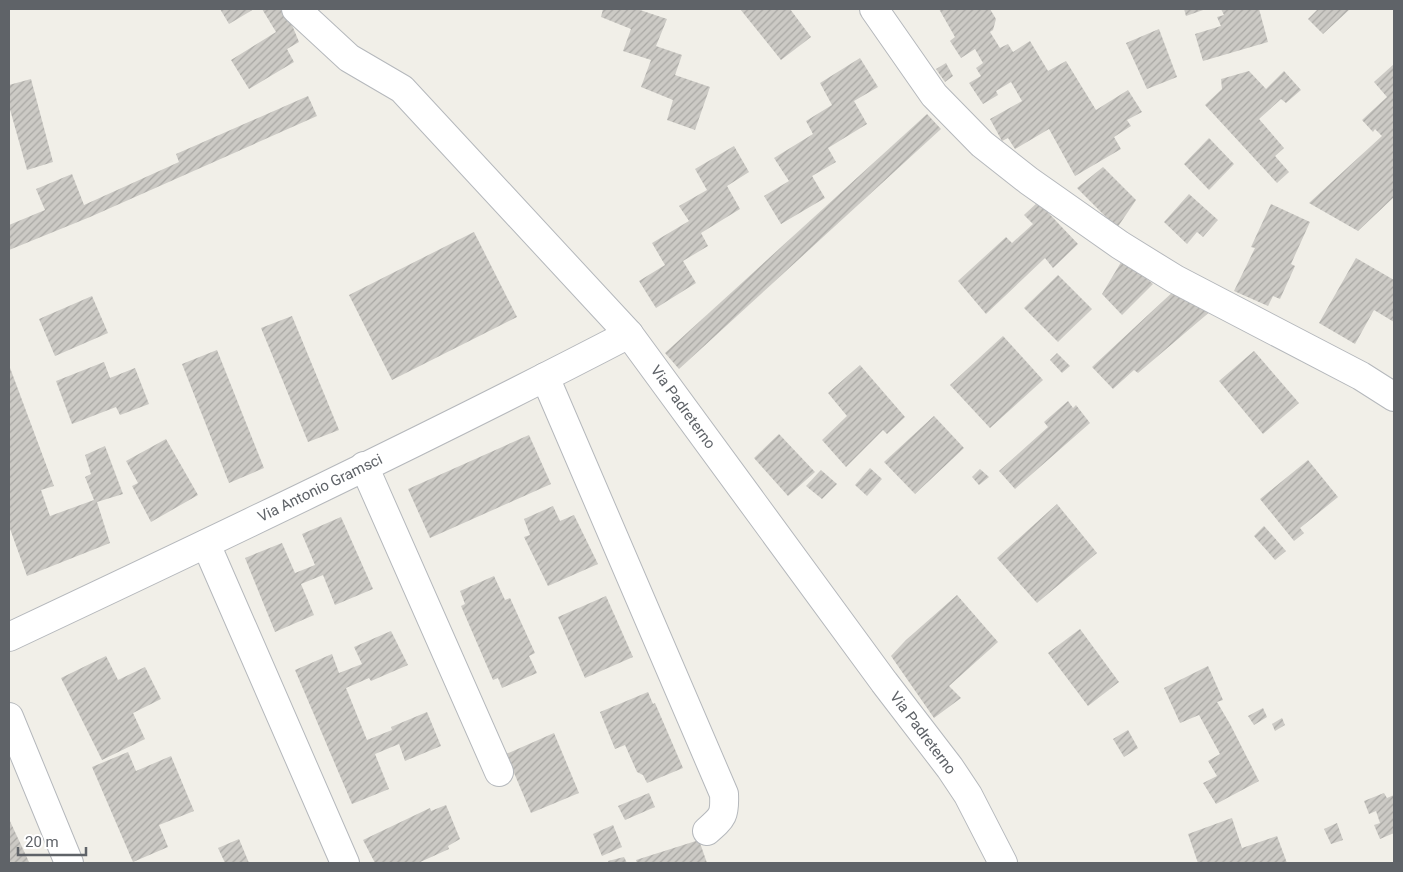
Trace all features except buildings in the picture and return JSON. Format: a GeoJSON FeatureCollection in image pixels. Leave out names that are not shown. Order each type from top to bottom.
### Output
{"type":"FeatureCollection","features":[{"type":"Feature","properties":{"kind":"street","name":"Via Padreterno"},"geometry":{"type":"LineString","coordinates":[[296,9],[349,58],[402,89],[629,334],[884,682],[950,768],[968,795],[1003,863]]}},
{"type":"Feature","properties":{"kind":"street"},"geometry":{"type":"LineString","coordinates":[[874,9],[934,95],[982,144],[1028,181],[1120,245],[1175,279],[1361,376],[1394,397]]}},
{"type":"Feature","properties":{"kind":"street","name":"Via Antonio Gramsci"},"geometry":{"type":"LineString","coordinates":[[9,637],[206,544],[545,378],[629,334]]}},
{"type":"Feature","properties":{"kind":"street"},"geometry":{"type":"LineString","coordinates":[[545,378],[724,794],[722,818],[707,831]]}},
{"type":"Feature","properties":{"kind":"street"},"geometry":{"type":"LineString","coordinates":[[364,466],[499,772]]}},
{"type":"Feature","properties":{"kind":"street"},"geometry":{"type":"LineString","coordinates":[[206,544],[345,863]]}},
{"type":"Feature","properties":{"kind":"street"},"geometry":{"type":"LineString","coordinates":[[9,717],[68,863]]}}]}
